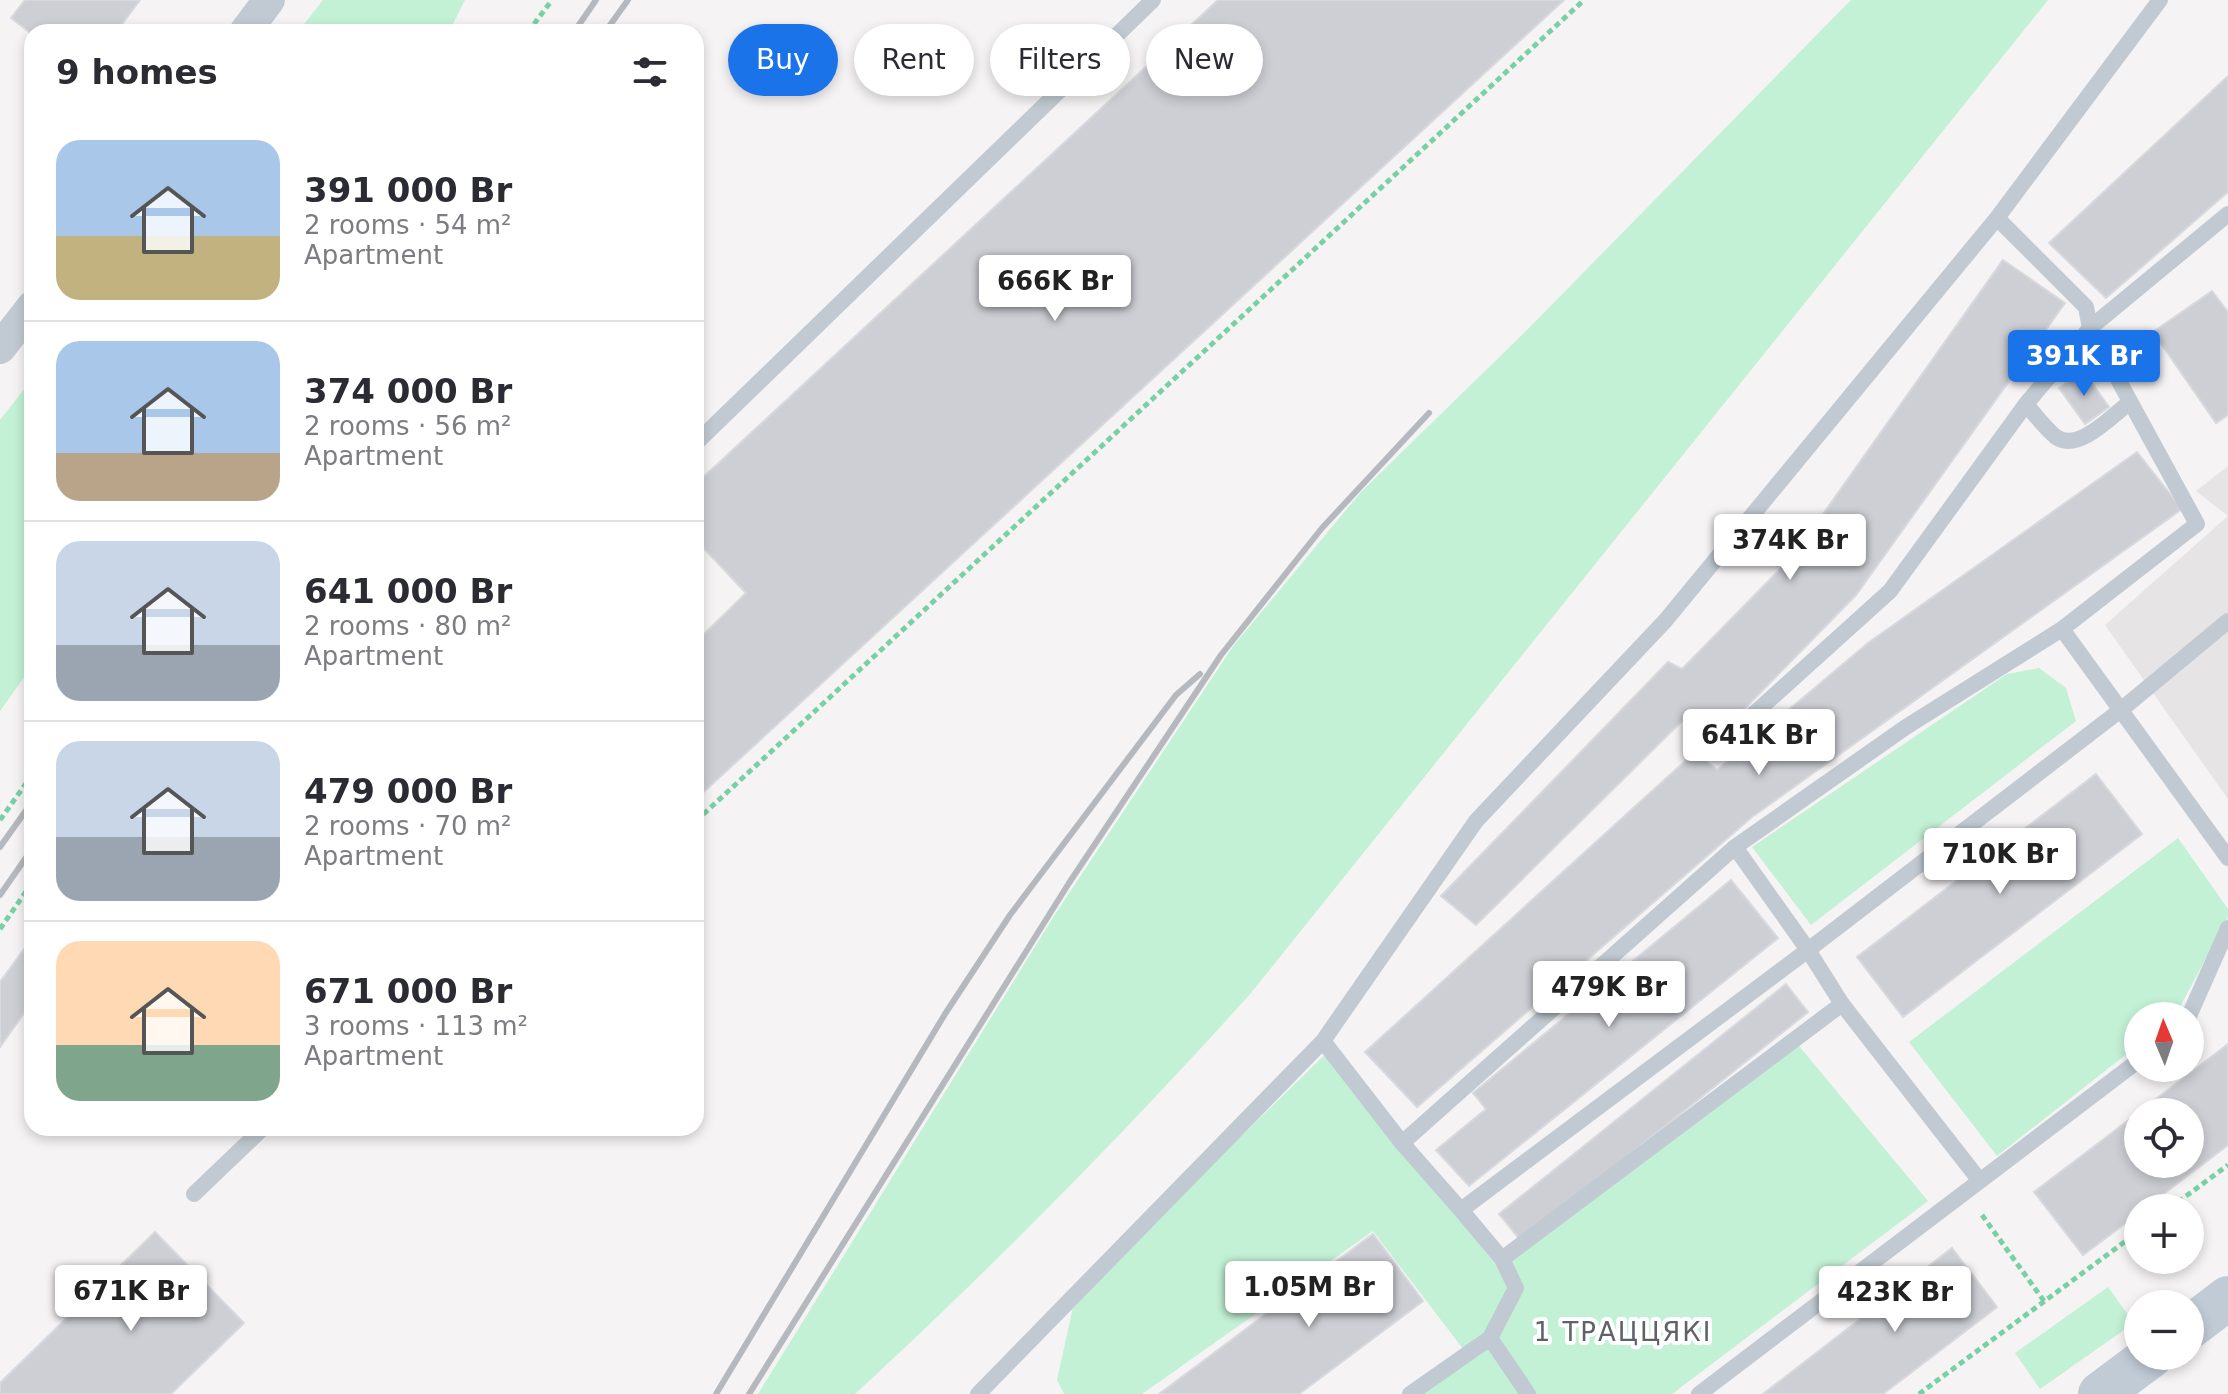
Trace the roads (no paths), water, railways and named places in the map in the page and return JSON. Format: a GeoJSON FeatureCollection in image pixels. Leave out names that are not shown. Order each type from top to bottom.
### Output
{"type":"FeatureCollection","features":[{"type":"Feature","properties":{"kind":"main road"},"geometry":{"type":"LineString","coordinates":[[2204,1316],[2228,1298]]}},
{"type":"Feature","properties":{"kind":"main road"},"geometry":{"type":"LineString","coordinates":[[2100,1394],[2132,1370]]}},
{"type":"Feature","properties":{"kind":"street"},"geometry":{"type":"LineString","coordinates":[[251,24],[269,0]]}},
{"type":"Feature","properties":{"kind":"street"},"geometry":{"type":"LineString","coordinates":[[0,348],[24,317]]}},
{"type":"Feature","properties":{"kind":"lane"},"geometry":{"type":"LineString","coordinates":[[704,435],[1153,0]]}},
{"type":"Feature","properties":{"kind":"lane"},"geometry":{"type":"LineString","coordinates":[[978,1394],[1323,1041],[1476,821],[1665,621],[1997,218],[2160,0]]}},
{"type":"Feature","properties":{"kind":"lane"},"geometry":{"type":"LineString","coordinates":[[1746,721],[1890,591],[2026,404],[2090,328],[2228,214]]}},
{"type":"Feature","properties":{"kind":"lane"},"geometry":{"type":"LineString","coordinates":[[1402,1143],[1735,847],[1906,727],[2062,629],[2197,524],[2090,328],[2086,307],[1997,218]]}},
{"type":"Feature","properties":{"kind":"lane"},"geometry":{"type":"LineString","coordinates":[[2026,404],[2057,438],[2069,442],[2080,439],[2130,402]]}},
{"type":"Feature","properties":{"kind":"lane"},"geometry":{"type":"LineString","coordinates":[[1461,1210],[2122,709],[2228,621]]}},
{"type":"Feature","properties":{"kind":"lane"},"geometry":{"type":"LineString","coordinates":[[2062,629],[2228,858]]}},
{"type":"Feature","properties":{"kind":"lane"},"geometry":{"type":"LineString","coordinates":[[1735,847],[1842,1004],[1980,1181]]}},
{"type":"Feature","properties":{"kind":"lane"},"geometry":{"type":"LineString","coordinates":[[2195,1002],[2228,928]]}},
{"type":"Feature","properties":{"kind":"lane"},"geometry":{"type":"LineString","coordinates":[[1502,1259],[1842,1004]]}},
{"type":"Feature","properties":{"kind":"lane"},"geometry":{"type":"LineString","coordinates":[[1323,1041],[1402,1143],[1502,1259],[1516,1288],[1490,1338],[1410,1394]]}},
{"type":"Feature","properties":{"kind":"lane"},"geometry":{"type":"LineString","coordinates":[[1699,1394],[2124,1072]]}},
{"type":"Feature","properties":{"kind":"lane"},"geometry":{"type":"LineString","coordinates":[[194,1194],[255,1136]]}},
{"type":"Feature","properties":{"kind":"lane"},"geometry":{"type":"LineString","coordinates":[[1490,1338],[1528,1394]]}},
{"type":"Feature","properties":{"kind":"railway"},"geometry":{"type":"LineString","coordinates":[[580,24],[596,0]]}},
{"type":"Feature","properties":{"kind":"railway"},"geometry":{"type":"LineString","coordinates":[[611,24],[628,0]]}},
{"type":"Feature","properties":{"kind":"railway"},"geometry":{"type":"LineString","coordinates":[[749,1394],[1069,883],[1221,655],[1322,528],[1429,413]]}},
{"type":"Feature","properties":{"kind":"railway"},"geometry":{"type":"LineString","coordinates":[[716,1394],[945,1014],[1010,915],[1176,695],[1200,674]]}},
{"type":"Feature","properties":{"kind":"railway"},"geometry":{"type":"LineString","coordinates":[[0,847],[24,813]]}},
{"type":"Feature","properties":{"kind":"railway"},"geometry":{"type":"LineString","coordinates":[[0,895],[24,860]]}},
{"type":"Feature","properties":{"kind":"district","name":"1 ТРАЦЦЯКІ"},"geometry":{"type":"Point","coordinates":[1623,1332]}}]}
